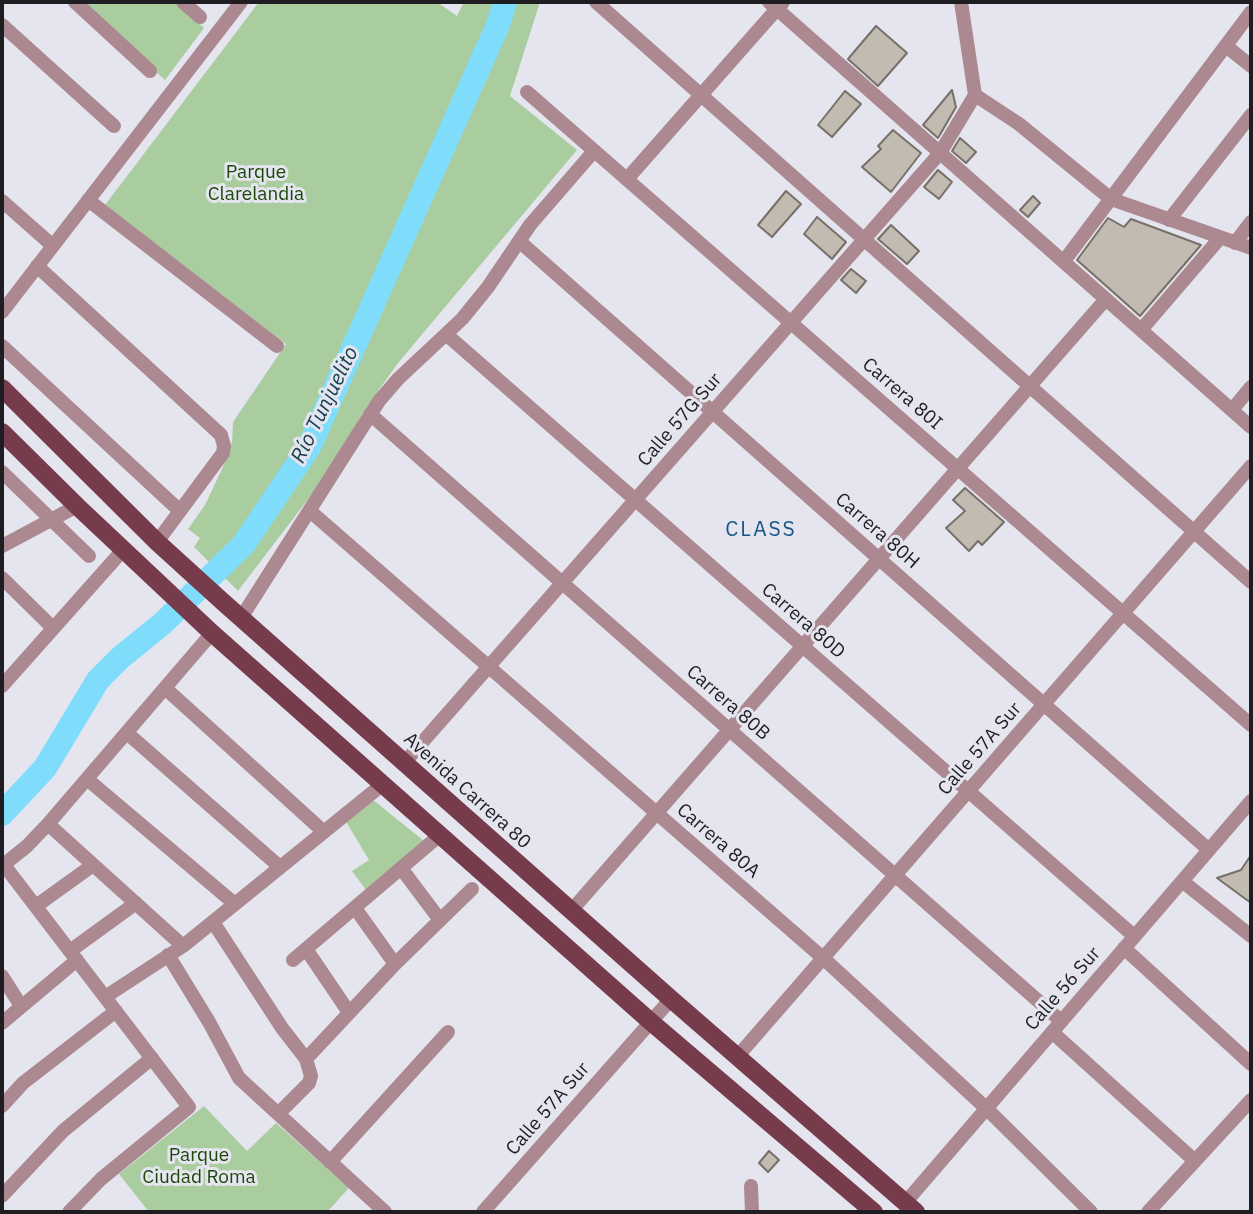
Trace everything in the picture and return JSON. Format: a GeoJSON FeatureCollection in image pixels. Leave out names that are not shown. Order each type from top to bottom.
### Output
{"type":"FeatureCollection","features":[{"type":"Feature","properties":{"kind":"main road","name":"Avenida Carrera 80"},"geometry":{"type":"LineString","coordinates":[[2,388],[157,542],[223,602],[910,1207]]}},
{"type":"Feature","properties":{"kind":"main road"},"geometry":{"type":"LineString","coordinates":[[2,432],[208,629],[651,1022],[874,1212]]}},
{"type":"Feature","properties":{"kind":"street"},"geometry":{"type":"LineString","coordinates":[[75,2],[150,71]]}},
{"type":"Feature","properties":{"kind":"street"},"geometry":{"type":"LineString","coordinates":[[183,2],[200,17]]}},
{"type":"Feature","properties":{"kind":"street"},"geometry":{"type":"LineString","coordinates":[[2,312],[241,2]]}},
{"type":"Feature","properties":{"kind":"street"},"geometry":{"type":"LineString","coordinates":[[596,2],[1251,582]]}},
{"type":"Feature","properties":{"kind":"street"},"geometry":{"type":"LineString","coordinates":[[961,2],[975,95],[1019,124],[1111,199],[1251,248]]}},
{"type":"Feature","properties":{"kind":"street"},"geometry":{"type":"LineString","coordinates":[[626,180],[777,4],[940,153],[1251,427]]}},
{"type":"Feature","properties":{"kind":"street"},"geometry":{"type":"LineString","coordinates":[[1063,261],[1251,12]]}},
{"type":"Feature","properties":{"kind":"street"},"geometry":{"type":"LineString","coordinates":[[2,25],[114,126]]}},
{"type":"Feature","properties":{"kind":"street"},"geometry":{"type":"LineString","coordinates":[[1226,46],[1251,66]]}},
{"type":"Feature","properties":{"kind":"street","name":"Carrera 80I"},"geometry":{"type":"LineString","coordinates":[[527,92],[1251,725]]}},
{"type":"Feature","properties":{"kind":"street","name":"Calle 57G Sur"},"geometry":{"type":"LineString","coordinates":[[404,763],[940,153],[975,95]]}},
{"type":"Feature","properties":{"kind":"street"},"geometry":{"type":"LineString","coordinates":[[1169,220],[1251,115]]}},
{"type":"Feature","properties":{"kind":"street"},"geometry":{"type":"LineString","coordinates":[[241,618],[370,414],[398,379],[446,335],[488,287],[530,225],[594,151]]}},
{"type":"Feature","properties":{"kind":"street"},"geometry":{"type":"LineString","coordinates":[[88,200],[277,346]]}},
{"type":"Feature","properties":{"kind":"street"},"geometry":{"type":"LineString","coordinates":[[2,201],[53,246]]}},
{"type":"Feature","properties":{"kind":"street"},"geometry":{"type":"LineString","coordinates":[[1235,243],[1251,222]]}},
{"type":"Feature","properties":{"kind":"street"},"geometry":{"type":"LineString","coordinates":[[1141,330],[1220,238]]}},
{"type":"Feature","properties":{"kind":"street","name":"Carrera 80H"},"geometry":{"type":"LineString","coordinates":[[519,241],[1209,850]]}},
{"type":"Feature","properties":{"kind":"street"},"geometry":{"type":"LineString","coordinates":[[37,266],[213,427],[223,441],[223,453],[157,542]]}},
{"type":"Feature","properties":{"kind":"street"},"geometry":{"type":"LineString","coordinates":[[571,911],[1106,299]]}},
{"type":"Feature","properties":{"kind":"street","name":"Carrera 80D"},"geometry":{"type":"LineString","coordinates":[[446,335],[1134,936]]}},
{"type":"Feature","properties":{"kind":"street"},"geometry":{"type":"LineString","coordinates":[[2,346],[180,512]]}},
{"type":"Feature","properties":{"kind":"street"},"geometry":{"type":"LineString","coordinates":[[1232,410],[1251,387]]}},
{"type":"Feature","properties":{"kind":"street","name":"Carrera 80B"},"geometry":{"type":"LineString","coordinates":[[370,414],[896,875],[1195,1161]]}},
{"type":"Feature","properties":{"kind":"street","name":"Calle 57A Sur"},"geometry":{"type":"LineString","coordinates":[[737,1057],[1251,466]]}},
{"type":"Feature","properties":{"kind":"street"},"geometry":{"type":"LineString","coordinates":[[2,472],[89,556]]}},
{"type":"Feature","properties":{"kind":"street"},"geometry":{"type":"LineString","coordinates":[[2,546],[77,506]]}},
{"type":"Feature","properties":{"kind":"street","name":"Carrera 80A"},"geometry":{"type":"LineString","coordinates":[[310,511],[823,958],[986,1108],[1091,1212]]}},
{"type":"Feature","properties":{"kind":"street"},"geometry":{"type":"LineString","coordinates":[[2,686],[7,669],[53,628],[123,550]]}},
{"type":"Feature","properties":{"kind":"street"},"geometry":{"type":"LineString","coordinates":[[2,578],[53,628]]}},
{"type":"Feature","properties":{"kind":"street"},"geometry":{"type":"LineString","coordinates":[[69,1212],[101,1179],[189,1107],[3,866],[48,824],[127,733],[165,688],[208,629]]}},
{"type":"Feature","properties":{"kind":"street"},"geometry":{"type":"LineString","coordinates":[[165,688],[324,832]]}},
{"type":"Feature","properties":{"kind":"street"},"geometry":{"type":"LineString","coordinates":[[127,733],[280,867]]}},
{"type":"Feature","properties":{"kind":"street"},"geometry":{"type":"LineString","coordinates":[[87,779],[235,904]]}},
{"type":"Feature","properties":{"kind":"street"},"geometry":{"type":"LineString","coordinates":[[105,997],[183,946],[383,784]]}},
{"type":"Feature","properties":{"kind":"street","name":"Calle 56 Sur"},"geometry":{"type":"LineString","coordinates":[[910,1207],[986,1108],[1251,801]]}},
{"type":"Feature","properties":{"kind":"street"},"geometry":{"type":"LineString","coordinates":[[48,824],[183,946]]}},
{"type":"Feature","properties":{"kind":"street"},"geometry":{"type":"LineString","coordinates":[[293,960],[440,835]]}},
{"type":"Feature","properties":{"kind":"street"},"geometry":{"type":"LineString","coordinates":[[36,906],[93,865]]}},
{"type":"Feature","properties":{"kind":"street"},"geometry":{"type":"LineString","coordinates":[[401,869],[440,920]]}},
{"type":"Feature","properties":{"kind":"street"},"geometry":{"type":"LineString","coordinates":[[1182,881],[1251,936]]}},
{"type":"Feature","properties":{"kind":"street"},"geometry":{"type":"LineString","coordinates":[[306,1059],[348,1011],[472,889]]}},
{"type":"Feature","properties":{"kind":"street"},"geometry":{"type":"LineString","coordinates":[[2,1023],[136,903]]}},
{"type":"Feature","properties":{"kind":"street"},"geometry":{"type":"LineString","coordinates":[[355,908],[395,964]]}},
{"type":"Feature","properties":{"kind":"street"},"geometry":{"type":"LineString","coordinates":[[213,922],[310,1067],[309,1083],[278,1114]]}},
{"type":"Feature","properties":{"kind":"street"},"geometry":{"type":"LineString","coordinates":[[1124,948],[1251,1064]]}},
{"type":"Feature","properties":{"kind":"street"},"geometry":{"type":"LineString","coordinates":[[306,949],[348,1011]]}},
{"type":"Feature","properties":{"kind":"street"},"geometry":{"type":"LineString","coordinates":[[168,955],[239,1078],[385,1212]]}},
{"type":"Feature","properties":{"kind":"street"},"geometry":{"type":"LineString","coordinates":[[2,976],[22,1006]]}},
{"type":"Feature","properties":{"kind":"street","name":"Calle 57A Sur"},"geometry":{"type":"LineString","coordinates":[[482,1212],[671,999]]}},
{"type":"Feature","properties":{"kind":"street"},"geometry":{"type":"LineString","coordinates":[[2,1106],[23,1083],[116,1011]]}},
{"type":"Feature","properties":{"kind":"street"},"geometry":{"type":"LineString","coordinates":[[330,1162],[448,1032]]}},
{"type":"Feature","properties":{"kind":"street"},"geometry":{"type":"LineString","coordinates":[[2,1196],[63,1131],[152,1058]]}},
{"type":"Feature","properties":{"kind":"street"},"geometry":{"type":"LineString","coordinates":[[1149,1212],[1251,1100]]}},
{"type":"Feature","properties":{"kind":"street"},"geometry":{"type":"LineString","coordinates":[[751,1186],[752,1212]]}},
{"type":"Feature","properties":{"kind":"green space"},"geometry":{"type":"Polygon","coordinates":[[[78,2],[176,2],[204,28],[165,80],[78,2]]]}},
{"type":"Feature","properties":{"kind":"green space","name":"Parque Clarelandia"},"geometry":{"type":"Polygon","coordinates":[[[259,2],[437,2],[457,16],[464,2],[540,2],[510,96],[577,150],[398,363],[363,412],[331,469],[238,591],[194,547],[200,538],[188,529],[205,505],[223,467],[232,442],[233,422],[286,344],[105,205],[259,2]]]}},
{"type":"Feature","properties":{"kind":"green space"},"geometry":{"type":"Polygon","coordinates":[[[372,799],[424,841],[366,890],[352,871],[369,860],[345,820],[372,799]]]}},
{"type":"Feature","properties":{"kind":"green space","name":"Parque Ciudad Roma"},"geometry":{"type":"Polygon","coordinates":[[[204,1106],[247,1151],[276,1123],[349,1188],[327,1212],[149,1212],[119,1174],[204,1106]]]}},
{"type":"Feature","properties":{"kind":"building"},"geometry":{"type":"Polygon","coordinates":[[[876,26],[907,53],[878,86],[848,59],[876,26]]]}},
{"type":"Feature","properties":{"kind":"building"},"geometry":{"type":"Polygon","coordinates":[[[952,90],[956,107],[938,138],[923,125],[952,90]]]}},
{"type":"Feature","properties":{"kind":"building"},"geometry":{"type":"Polygon","coordinates":[[[845,91],[861,104],[832,137],[818,125],[845,91]]]}},
{"type":"Feature","properties":{"kind":"building"},"geometry":{"type":"Polygon","coordinates":[[[893,130],[921,153],[891,192],[862,167],[881,149],[878,146],[893,130]]]}},
{"type":"Feature","properties":{"kind":"building"},"geometry":{"type":"Polygon","coordinates":[[[960,138],[976,152],[966,163],[952,151],[960,138]]]}},
{"type":"Feature","properties":{"kind":"building"},"geometry":{"type":"Polygon","coordinates":[[[938,170],[952,182],[939,199],[924,187],[938,170]]]}},
{"type":"Feature","properties":{"kind":"building"},"geometry":{"type":"Polygon","coordinates":[[[786,191],[801,204],[772,237],[758,225],[786,191]]]}},
{"type":"Feature","properties":{"kind":"building"},"geometry":{"type":"Polygon","coordinates":[[[1033,196],[1040,203],[1028,217],[1020,210],[1033,196]]]}},
{"type":"Feature","properties":{"kind":"building"},"geometry":{"type":"Polygon","coordinates":[[[817,217],[846,242],[832,259],[804,234],[817,217]]]}},
{"type":"Feature","properties":{"kind":"building"},"geometry":{"type":"Polygon","coordinates":[[[1108,218],[1124,227],[1131,219],[1201,245],[1140,316],[1077,260],[1108,218]]]}},
{"type":"Feature","properties":{"kind":"building"},"geometry":{"type":"Polygon","coordinates":[[[891,225],[919,251],[907,264],[878,239],[891,225]]]}},
{"type":"Feature","properties":{"kind":"building"},"geometry":{"type":"Polygon","coordinates":[[[851,269],[866,281],[856,293],[841,280],[851,269]]]}},
{"type":"Feature","properties":{"kind":"building"},"geometry":{"type":"Polygon","coordinates":[[[965,488],[1004,522],[982,545],[978,541],[969,551],[946,528],[965,511],[953,500],[965,488]]]}},
{"type":"Feature","properties":{"kind":"building"},"geometry":{"type":"Polygon","coordinates":[[[1251,855],[1251,903],[1217,878],[1241,870],[1251,855]]]}},
{"type":"Feature","properties":{"kind":"building"},"geometry":{"type":"Polygon","coordinates":[[[769,1151],[779,1160],[768,1172],[759,1163],[769,1151]]]}},
{"type":"Feature","properties":{"kind":"waterway","name":"Río Tunjuelito"},"geometry":{"type":"LineString","coordinates":[[2,814],[45,768],[98,680],[163,623],[244,544],[309,447],[498,25],[505,2]]}},
{"type":"Feature","properties":{"kind":"district","name":"CLASS"},"geometry":{"type":"Point","coordinates":[761,530]}}]}
